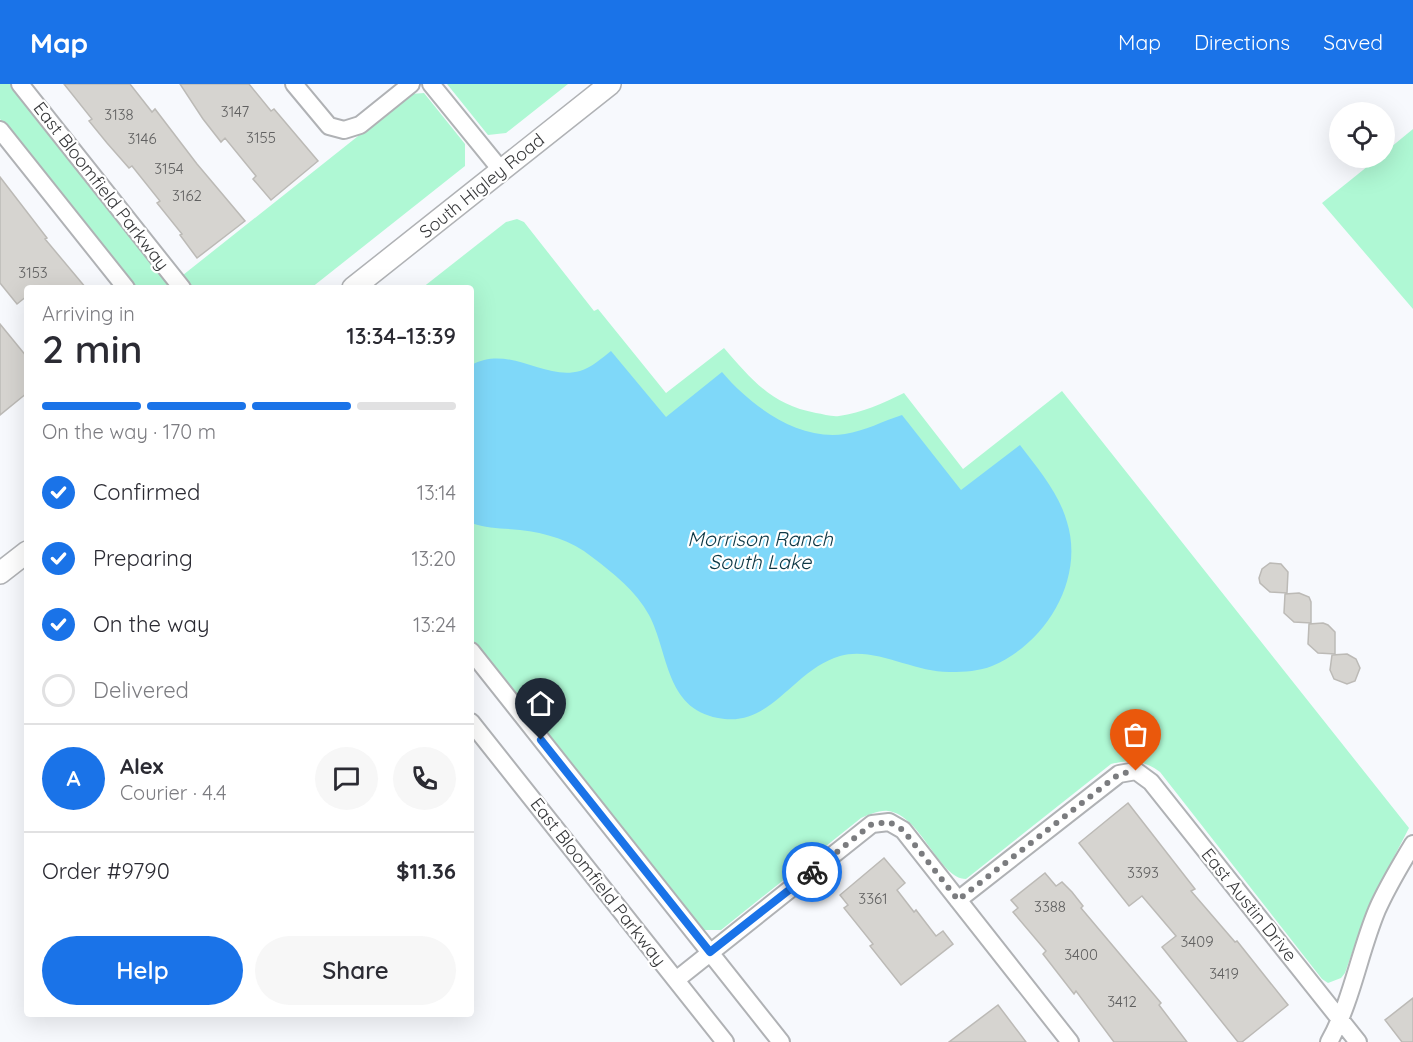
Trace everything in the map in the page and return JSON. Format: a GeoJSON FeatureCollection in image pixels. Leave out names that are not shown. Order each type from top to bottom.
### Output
{"type":"FeatureCollection","features":[{"type":"Feature","properties":{"kind":"main road","name":"South Higley Road"},"geometry":{"type":"LineString","coordinates":[[357,285],[610,84]]}},
{"type":"Feature","properties":{"kind":"main road"},"geometry":{"type":"LineString","coordinates":[[0,573],[24,554]]}},
{"type":"Feature","properties":{"kind":"street","name":"East Bloomfield Parkway"},"geometry":{"type":"LineString","coordinates":[[20,84],[180,285]]}},
{"type":"Feature","properties":{"kind":"street"},"geometry":{"type":"LineString","coordinates":[[294,84],[329,126],[344,130],[360,125],[411,84]]}},
{"type":"Feature","properties":{"kind":"street"},"geometry":{"type":"LineString","coordinates":[[431,84],[501,170]]}},
{"type":"Feature","properties":{"kind":"street"},"geometry":{"type":"LineString","coordinates":[[0,130],[124,285]]}},
{"type":"Feature","properties":{"kind":"street"},"geometry":{"type":"LineString","coordinates":[[474,655],[781,1042]]}},
{"type":"Feature","properties":{"kind":"street","name":"East Bloomfield Parkway"},"geometry":{"type":"LineString","coordinates":[[474,726],[725,1042]]}},
{"type":"Feature","properties":{"kind":"street","name":"East Austin Drive"},"geometry":{"type":"LineString","coordinates":[[958,900],[1119,774],[1136,771],[1151,782],[1359,1042]]}},
{"type":"Feature","properties":{"kind":"street"},"geometry":{"type":"LineString","coordinates":[[676,980],[872,824],[889,822],[903,830],[1070,1042]]}},
{"type":"Feature","properties":{"kind":"street"},"geometry":{"type":"LineString","coordinates":[[1329,1042],[1341,1020],[1377,911],[1413,844]]}},
{"type":"Feature","properties":{"kind":"green space"},"geometry":{"type":"Polygon","coordinates":[[[0,84],[12,84],[171,285],[132,285],[0,119],[0,84]]]}},
{"type":"Feature","properties":{"kind":"green space"},"geometry":{"type":"Polygon","coordinates":[[[447,84],[568,84],[506,133],[488,135],[447,84]]]}},
{"type":"Feature","properties":{"kind":"green space"},"geometry":{"type":"Polygon","coordinates":[[[424,93],[465,144],[465,166],[315,285],[191,285],[183,275],[411,94],[424,93]]]}},
{"type":"Feature","properties":{"kind":"green space"},"geometry":{"type":"Polygon","coordinates":[[[1413,129],[1413,309],[1322,203],[1366,168],[1395,168],[1395,144],[1413,129]]]}},
{"type":"Feature","properties":{"kind":"green space"},"geometry":{"type":"Polygon","coordinates":[[[517,219],[524,222],[594,311],[598,309],[666,393],[724,348],[764,390],[787,404],[801,409],[833,416],[848,415],[904,393],[963,469],[1062,391],[1409,828],[1368,907],[1345,973],[1341,978],[1328,983],[1322,979],[1160,772],[1137,762],[1124,761],[1111,764],[966,879],[956,876],[947,869],[920,834],[900,815],[881,811],[861,818],[721,930],[704,930],[696,924],[474,643],[474,285],[426,285],[506,222],[517,219]]]}},
{"type":"Feature","properties":{"kind":"water","name":"Morrison Ranch South Lake"},"geometry":{"type":"Polygon","coordinates":[[[611,351],[666,417],[722,372],[761,408],[793,426],[810,432],[827,435],[852,433],[902,415],[961,490],[1020,445],[1053,491],[1067,522],[1071,544],[1070,566],[1065,587],[1056,608],[1029,642],[1011,656],[987,668],[951,672],[937,671],[867,654],[840,656],[808,673],[767,707],[753,715],[736,719],[718,718],[701,712],[688,703],[678,691],[671,677],[656,630],[644,606],[631,590],[608,569],[576,546],[558,538],[530,531],[474,524],[474,364],[499,358],[567,373],[588,368],[611,351]]]}},
{"type":"Feature","properties":{"kind":"building"},"geometry":{"type":"Polygon","coordinates":[[[64,84],[130,84],[152,112],[155,109],[245,221],[197,258],[180,235],[182,234],[157,203],[160,201],[132,166],[129,168],[107,143],[89,121],[92,119],[64,84]]]}},
{"type":"Feature","properties":{"kind":"building"},"geometry":{"type":"Polygon","coordinates":[[[180,84],[249,84],[271,111],[274,109],[318,161],[271,200],[253,179],[256,176],[225,138],[221,142],[180,84]]]}},
{"type":"Feature","properties":{"kind":"building"},"geometry":{"type":"Polygon","coordinates":[[[0,177],[47,238],[45,239],[83,285],[24,285],[24,298],[17,304],[0,283],[0,177]]]}},
{"type":"Feature","properties":{"kind":"building"},"geometry":{"type":"Polygon","coordinates":[[[0,324],[24,353],[24,395],[0,415],[0,324]]]}},
{"type":"Feature","properties":{"kind":"building"},"geometry":{"type":"Polygon","coordinates":[[[1270,563],[1281,564],[1288,572],[1287,593],[1270,592],[1260,583],[1262,569],[1270,563]]]}},
{"type":"Feature","properties":{"kind":"building"},"geometry":{"type":"Polygon","coordinates":[[[1299,593],[1309,597],[1311,602],[1311,623],[1294,622],[1284,613],[1285,594],[1299,593]]]}},
{"type":"Feature","properties":{"kind":"building"},"geometry":{"type":"Polygon","coordinates":[[[1323,623],[1335,632],[1335,654],[1318,653],[1308,644],[1309,624],[1323,623]]]}},
{"type":"Feature","properties":{"kind":"building"},"geometry":{"type":"Polygon","coordinates":[[[1347,654],[1356,659],[1360,668],[1355,681],[1347,684],[1334,679],[1330,670],[1332,655],[1347,654]]]}},
{"type":"Feature","properties":{"kind":"building"},"geometry":{"type":"Polygon","coordinates":[[[1128,803],[1195,889],[1191,891],[1235,942],[1237,941],[1288,1005],[1242,1042],[1238,1042],[1162,947],[1176,936],[1142,896],[1129,906],[1079,843],[1128,803]]]}},
{"type":"Feature","properties":{"kind":"building"},"geometry":{"type":"Polygon","coordinates":[[[884,858],[905,883],[897,890],[914,912],[916,910],[936,936],[943,931],[953,944],[901,985],[870,946],[873,944],[844,908],[848,905],[840,895],[884,858]]]}},
{"type":"Feature","properties":{"kind":"building"},"geometry":{"type":"Polygon","coordinates":[[[1045,873],[1056,886],[1062,882],[1072,892],[1083,906],[1081,908],[1161,1003],[1159,1005],[1187,1042],[1114,1042],[1076,991],[1074,994],[1043,954],[1046,951],[1013,912],[1018,908],[1011,900],[1045,873]]]}},
{"type":"Feature","properties":{"kind":"building"},"geometry":{"type":"Polygon","coordinates":[[[1413,998],[1413,1042],[1402,1042],[1385,1020],[1413,998]]]}},
{"type":"Feature","properties":{"kind":"building"},"geometry":{"type":"Polygon","coordinates":[[[998,1005],[1026,1042],[949,1042],[998,1005]]]}},
{"type":"Feature","properties":{"kind":"way so far"},"geometry":{"type":"LineString","coordinates":[[812,872],[872,824],[889,822],[903,830],[958,900],[1119,774],[1136,771]]}},
{"type":"Feature","properties":{"kind":"route"},"geometry":{"type":"LineString","coordinates":[[541,740],[710,952],[812,872]]}}]}
